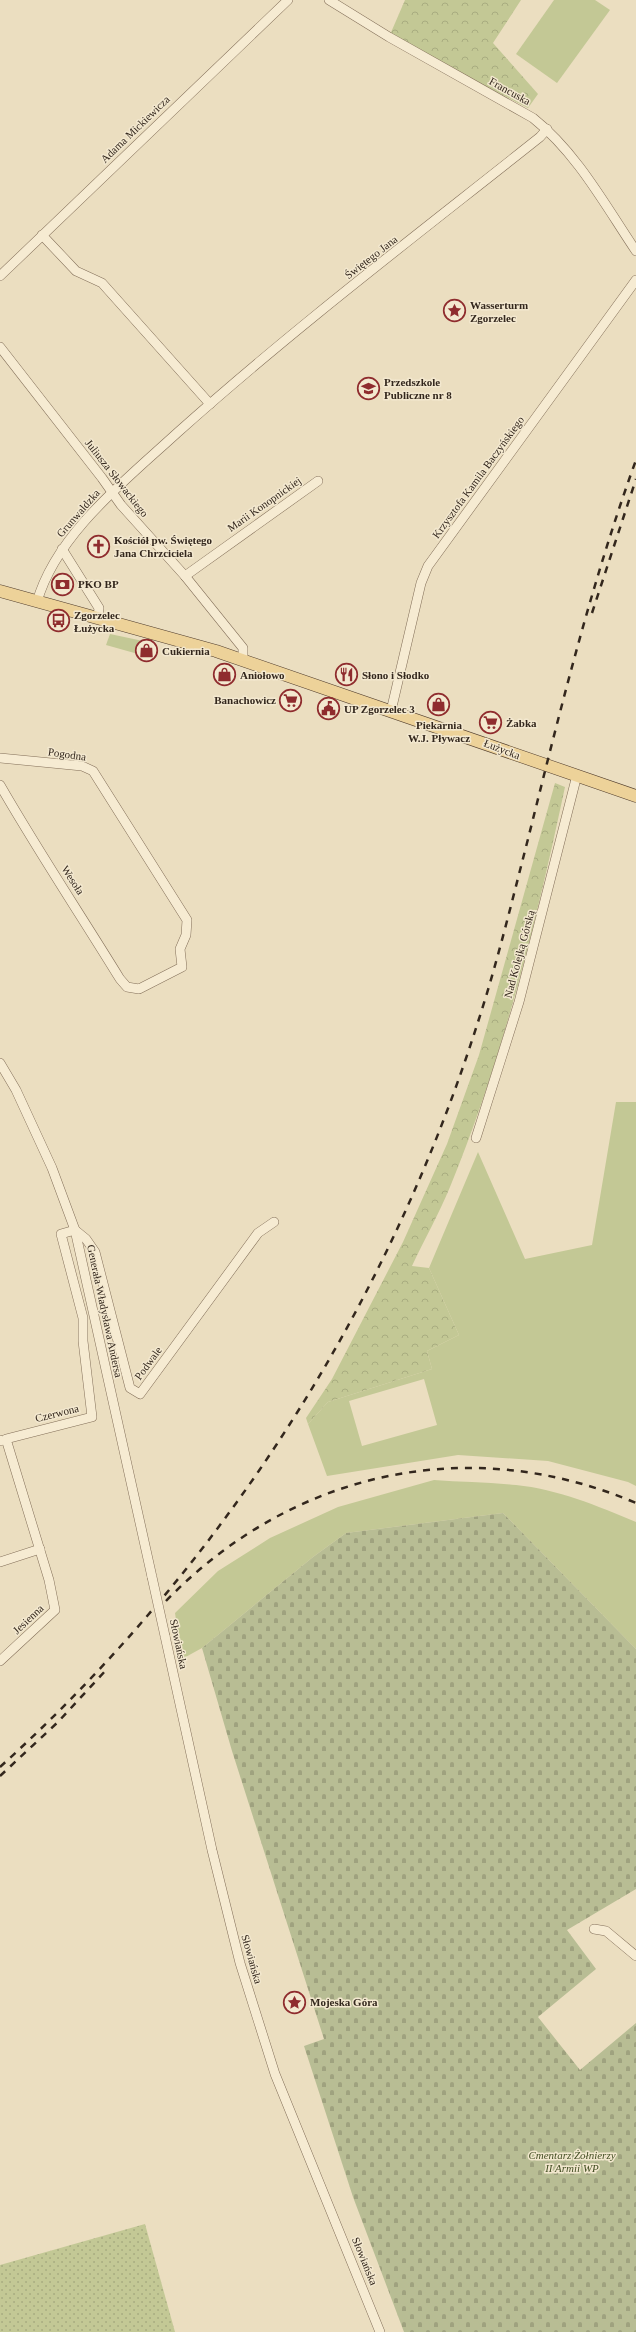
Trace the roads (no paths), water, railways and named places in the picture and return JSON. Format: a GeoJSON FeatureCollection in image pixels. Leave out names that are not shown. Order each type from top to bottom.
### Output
{"type":"FeatureCollection","features":[{"type":"Feature","properties":{"kind":"main road","name":"Łużycka"},"geometry":{"type":"LineString","coordinates":[[0,591],[98,617],[243,659],[636,796]]}},
{"type":"Feature","properties":{"kind":"street","name":"Adama Mickiewicza"},"geometry":{"type":"LineString","coordinates":[[0,276],[42,234],[288,0]]}},
{"type":"Feature","properties":{"kind":"street","name":"Francuska"},"geometry":{"type":"LineString","coordinates":[[329,0],[389,37],[533,118],[547,129],[564,146],[636,251]]}},
{"type":"Feature","properties":{"kind":"street","name":"Świętego Jana"},"geometry":{"type":"LineString","coordinates":[[112,492],[210,404],[298,329],[540,137],[547,129]]}},
{"type":"Feature","properties":{"kind":"street"},"geometry":{"type":"LineString","coordinates":[[42,234],[76,271],[102,283],[210,404]]}},
{"type":"Feature","properties":{"kind":"street","name":"Krzysztofa Kamila Baczyńskiego"},"geometry":{"type":"LineString","coordinates":[[391,711],[422,583],[428,566],[636,280]]}},
{"type":"Feature","properties":{"kind":"street","name":"Juliusza Słowackiego"},"geometry":{"type":"LineString","coordinates":[[0,347],[121,505],[185,576],[243,648],[243,659]]}},
{"type":"Feature","properties":{"kind":"street","name":"Marii Konopnickiej"},"geometry":{"type":"LineString","coordinates":[[185,576],[318,481]]}},
{"type":"Feature","properties":{"kind":"street","name":"Grunwaldzka"},"geometry":{"type":"LineString","coordinates":[[38,602],[48,574],[62,549],[112,492]]}},
{"type":"Feature","properties":{"kind":"street","name":"Grunwaldzka"},"geometry":{"type":"LineString","coordinates":[[62,549],[99,608],[98,617]]}},
{"type":"Feature","properties":{"kind":"street","name":"Pogodna"},"geometry":{"type":"LineString","coordinates":[[0,758],[87,768],[97,775],[188,920]]}},
{"type":"Feature","properties":{"kind":"street","name":"Nad Kolejką Górską"},"geometry":{"type":"LineString","coordinates":[[476,1138],[519,1002],[577,775]]}},
{"type":"Feature","properties":{"kind":"street","name":"Wesoła"},"geometry":{"type":"LineString","coordinates":[[0,785],[36,848],[58,878],[120,979],[127,987],[139,989],[182,967],[180,949],[186,935],[188,920]]}},
{"type":"Feature","properties":{"kind":"street","name":"Generała Władysława Andersa"},"geometry":{"type":"LineString","coordinates":[[1,1067],[16,1090],[52,1168],[75,1230],[152,1577]]}},
{"type":"Feature","properties":{"kind":"street","name":"Podwale"},"geometry":{"type":"LineString","coordinates":[[75,1230],[86,1239],[95,1252],[130,1388],[140,1394],[258,1233],[274,1222]]}},
{"type":"Feature","properties":{"kind":"street","name":"Czerwona"},"geometry":{"type":"LineString","coordinates":[[55,1610],[49,1580],[40,1548],[2,1440],[92,1417],[83,1341],[83,1318],[60,1234],[75,1230]]}},
{"type":"Feature","properties":{"kind":"street"},"geometry":{"type":"LineString","coordinates":[[0,1562],[40,1548]]}},
{"type":"Feature","properties":{"kind":"street","name":"Słowiańska"},"geometry":{"type":"LineString","coordinates":[[152,1577],[212,1850],[240,1963],[276,2074],[380,2332]]}},
{"type":"Feature","properties":{"kind":"street","name":"Jesienna"},"geometry":{"type":"LineString","coordinates":[[0,1661],[55,1610]]}},
{"type":"Feature","properties":{"kind":"street"},"geometry":{"type":"LineString","coordinates":[[594,1929],[606,1931],[636,1956]]}},
{"type":"Feature","properties":{"kind":"railway"},"geometry":{"type":"LineString","coordinates":[[0,1767],[81,1689],[155,1606],[224,1519],[288,1428],[345,1332],[395,1233],[439,1130],[477,1025],[504,932],[590,601],[636,460]]}},
{"type":"Feature","properties":{"kind":"railway"},"geometry":{"type":"LineString","coordinates":[[592,613],[636,479]]}},
{"type":"Feature","properties":{"kind":"railway"},"geometry":{"type":"LineString","coordinates":[[166,1601],[216,1557],[269,1521],[326,1494],[386,1477],[447,1469],[510,1470],[573,1481],[636,1503]]}},
{"type":"Feature","properties":{"kind":"railway"},"geometry":{"type":"LineString","coordinates":[[0,1776],[58,1722],[107,1669]]}},
{"type":"Feature","properties":{"kind":"place","name":"Wasserturm Zgorzelec"},"geometry":{"type":"Point","coordinates":[455,311]}},
{"type":"Feature","properties":{"kind":"place","name":"Przedszkole Publiczne nr 8"},"geometry":{"type":"Point","coordinates":[369,388]}},
{"type":"Feature","properties":{"kind":"place","name":"Kościół pw. Świętego Jana Chrzciciela"},"geometry":{"type":"Point","coordinates":[99,546]}},
{"type":"Feature","properties":{"kind":"place","name":"PKO BP"},"geometry":{"type":"Point","coordinates":[63,584]}},
{"type":"Feature","properties":{"kind":"place","name":"Zgorzelec Łużycka"},"geometry":{"type":"Point","coordinates":[59,621]}},
{"type":"Feature","properties":{"kind":"place","name":"Cukiernia"},"geometry":{"type":"Point","coordinates":[146,651]}},
{"type":"Feature","properties":{"kind":"place","name":"Aniołowo"},"geometry":{"type":"Point","coordinates":[225,675]}},
{"type":"Feature","properties":{"kind":"place","name":"Słono i Słodko"},"geometry":{"type":"Point","coordinates":[347,675]}},
{"type":"Feature","properties":{"kind":"place","name":"Banachowicz"},"geometry":{"type":"Point","coordinates":[291,700]}},
{"type":"Feature","properties":{"kind":"place","name":"Piekarnia W.J. Pływacz"},"geometry":{"type":"Point","coordinates":[439,705]}},
{"type":"Feature","properties":{"kind":"place","name":"UP Zgorzelec 3"},"geometry":{"type":"Point","coordinates":[329,709]}},
{"type":"Feature","properties":{"kind":"place","name":"Żabka"},"geometry":{"type":"Point","coordinates":[491,723]}},
{"type":"Feature","properties":{"kind":"place","name":"Mojeska Góra"},"geometry":{"type":"Point","coordinates":[295,2002]}},
{"type":"Feature","properties":{"kind":"park label","name":"Cmentarz Żołnierzy II Armii WP"},"geometry":{"type":"Point","coordinates":[572,2161]}}]}
